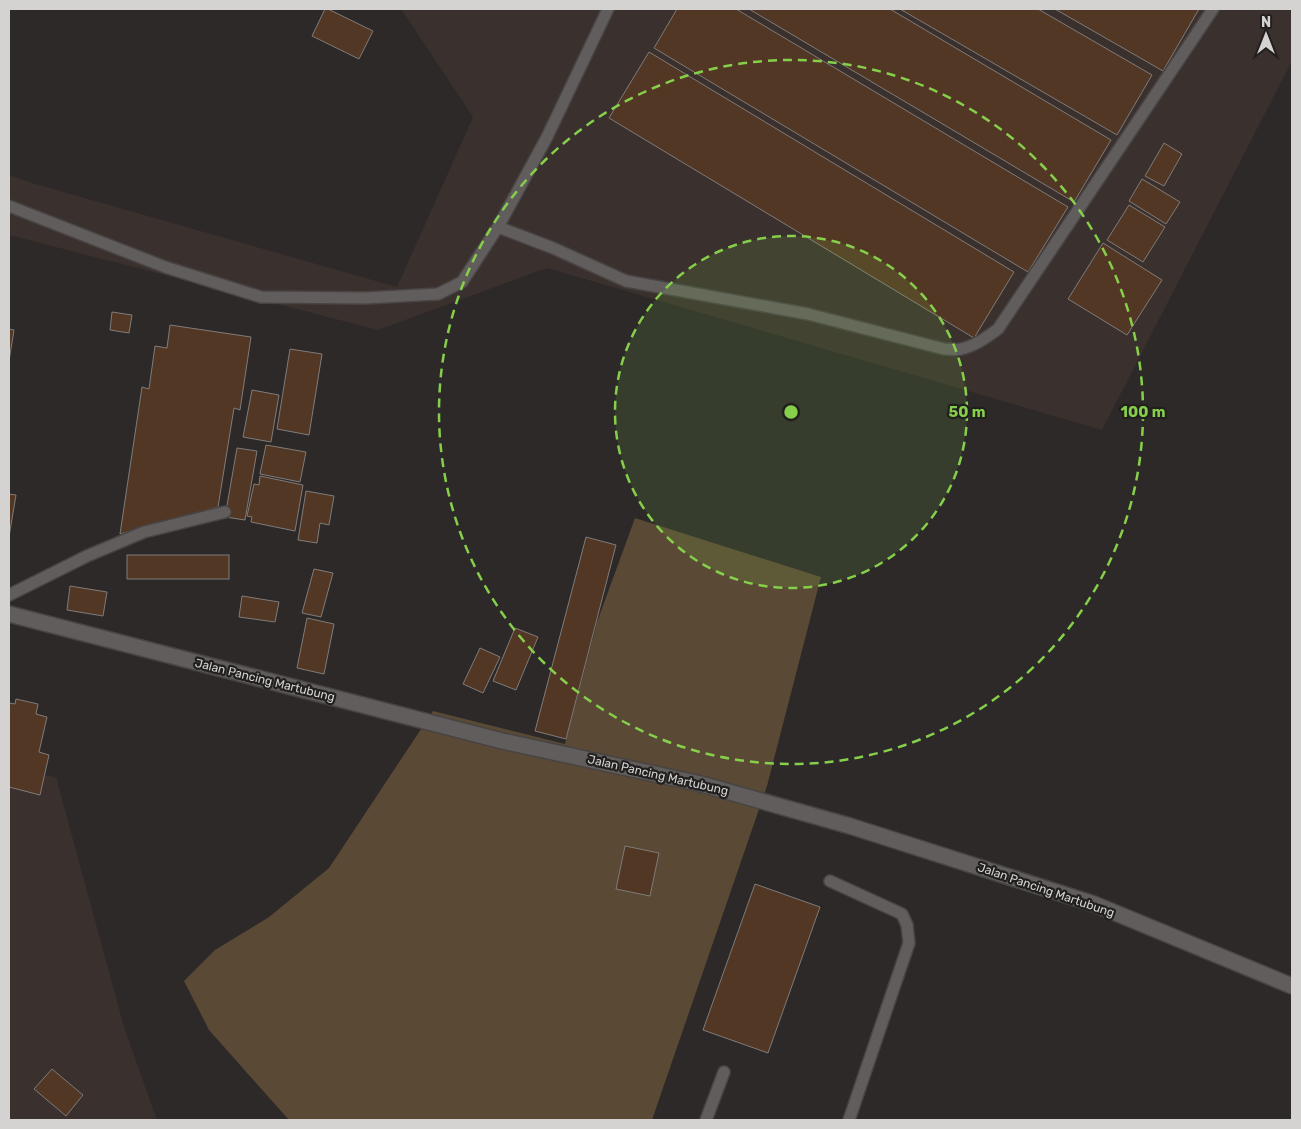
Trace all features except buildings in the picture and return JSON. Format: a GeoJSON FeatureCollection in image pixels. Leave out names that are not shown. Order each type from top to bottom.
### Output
{"type":"FeatureCollection","features":[{"type":"Feature","properties":{"kind":"street","name":"Jalan Pancing Martubung"},"geometry":{"type":"LineString","coordinates":[[9,614],[502,741],[701,784],[841,823],[1094,904],[1292,986]]}},
{"type":"Feature","properties":{"kind":"lane"},"geometry":{"type":"LineString","coordinates":[[9,206],[165,267],[261,297],[366,298],[438,294],[462,282],[498,227],[547,137],[608,9]]}},
{"type":"Feature","properties":{"kind":"lane"},"geometry":{"type":"LineString","coordinates":[[498,227],[553,248],[626,281],[808,314],[944,349],[961,349],[975,344],[998,329],[1213,9]]}},
{"type":"Feature","properties":{"kind":"lane"},"geometry":{"type":"LineString","coordinates":[[9,595],[87,556],[144,532],[225,512]]}},
{"type":"Feature","properties":{"kind":"lane"},"geometry":{"type":"LineString","coordinates":[[830,881],[902,914],[907,926],[908,943],[849,1120]]}},
{"type":"Feature","properties":{"kind":"lane"},"geometry":{"type":"LineString","coordinates":[[706,1120],[724,1072]]}},
{"type":"Feature","properties":{"kind":"shaded area"},"geometry":{"type":"Polygon","coordinates":[[[401,9],[1292,9],[1292,61],[1102,430],[547,268],[378,330],[9,235],[9,175],[397,287],[473,117],[401,9]]]}},
{"type":"Feature","properties":{"kind":"shaded area"},"geometry":{"type":"Polygon","coordinates":[[[635,518],[821,577],[767,786],[652,1120],[289,1120],[209,1030],[184,981],[215,950],[269,917],[329,868],[433,711],[565,744],[597,622],[635,518]]]}},
{"type":"Feature","properties":{"kind":"shaded area"},"geometry":{"type":"Polygon","coordinates":[[[9,769],[56,777],[124,1027],[157,1120],[9,1120],[9,769]]]}}]}
